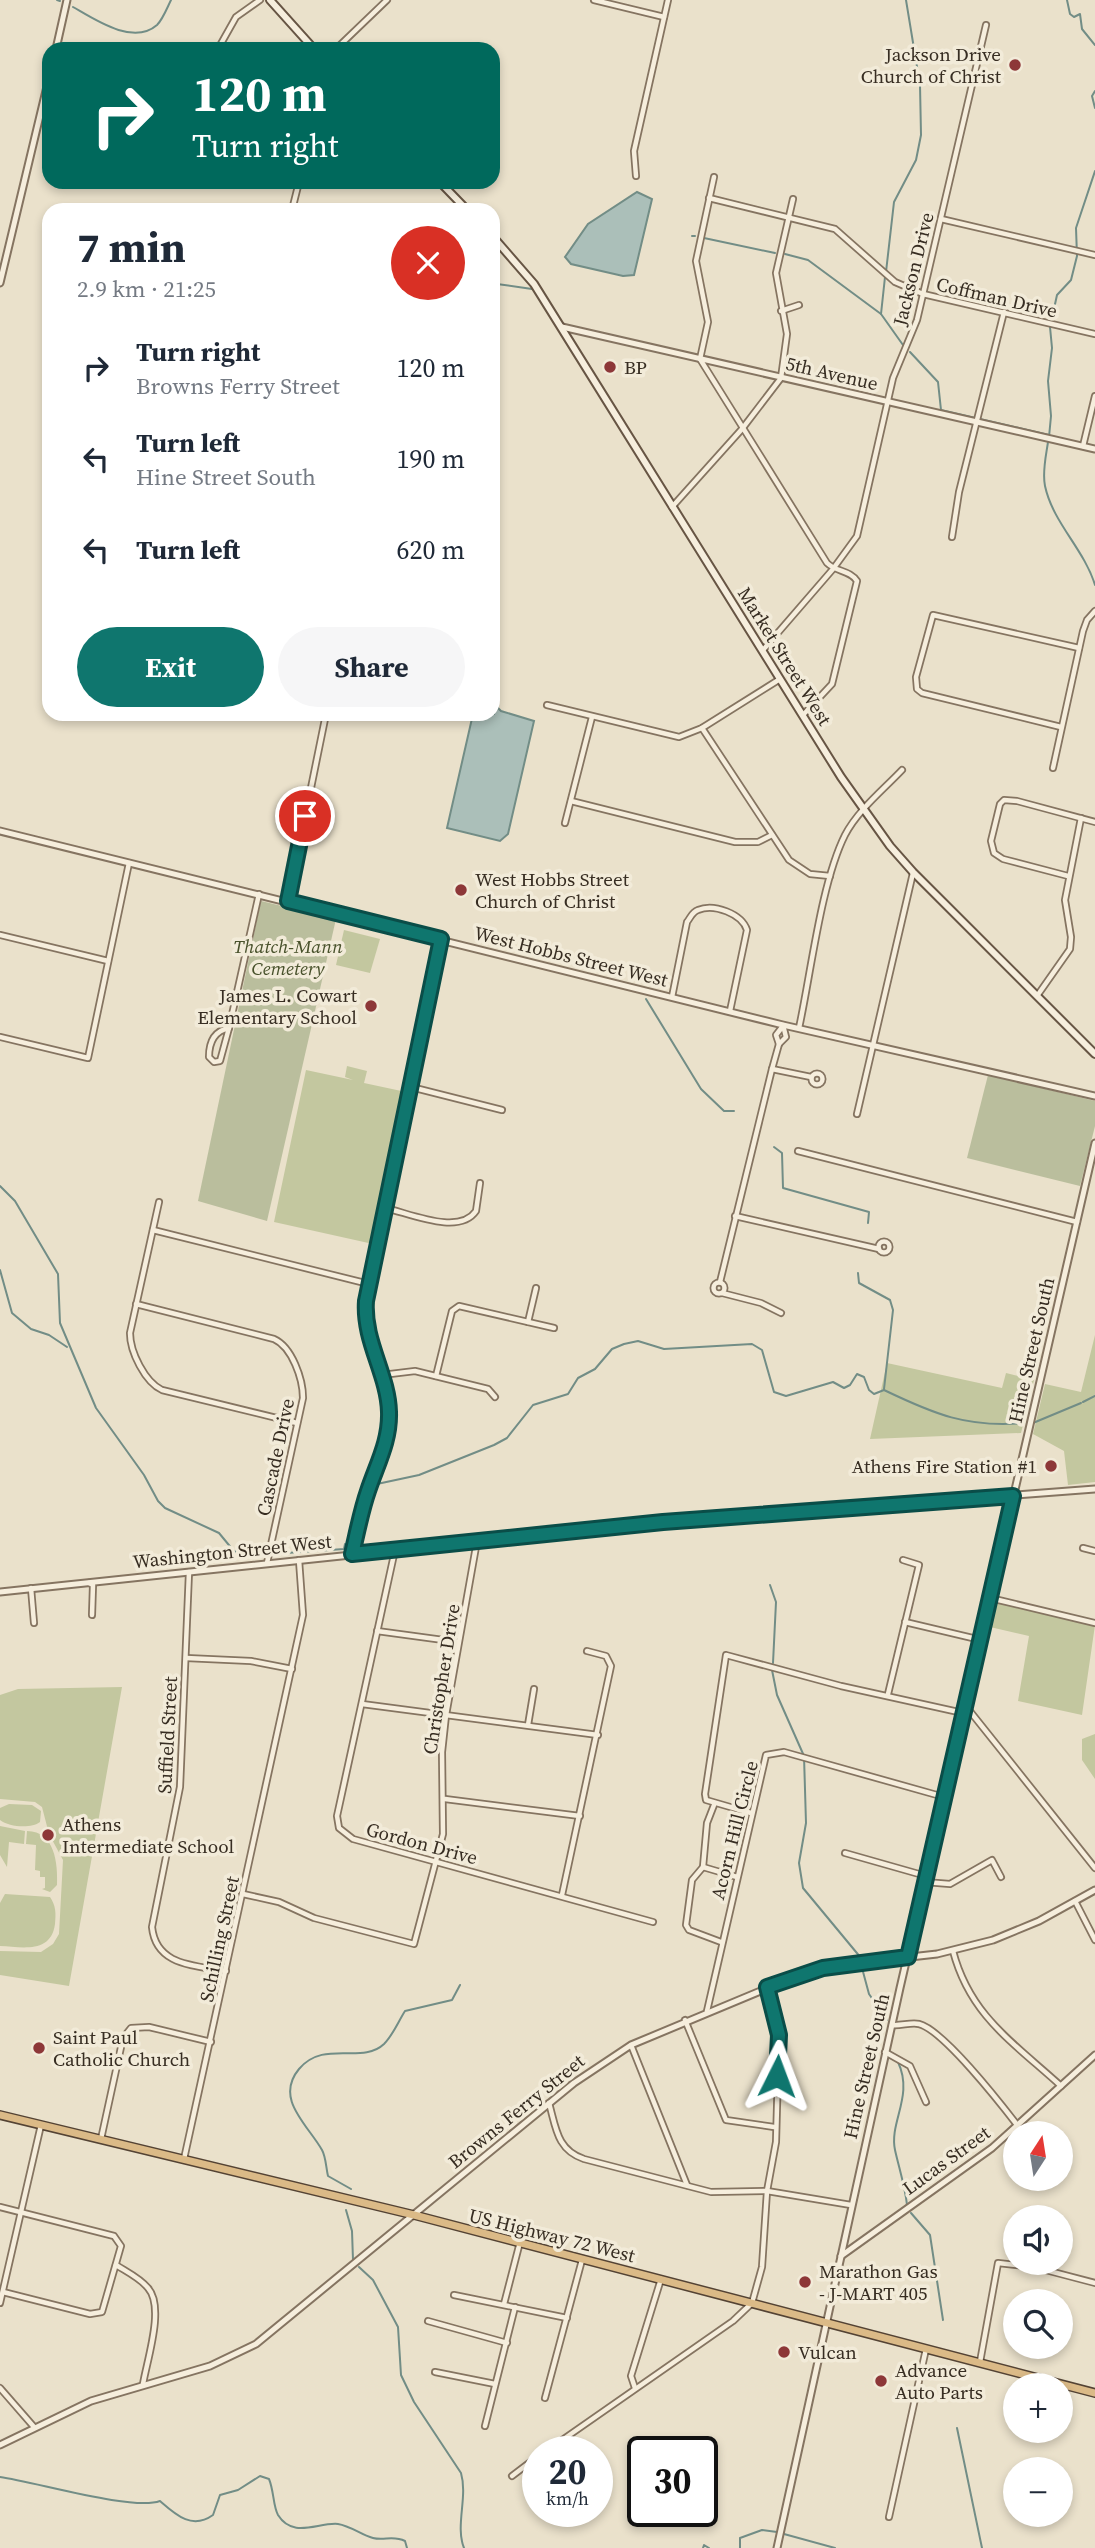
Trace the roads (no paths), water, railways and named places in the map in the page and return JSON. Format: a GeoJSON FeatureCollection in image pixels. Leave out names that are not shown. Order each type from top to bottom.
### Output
{"type":"FeatureCollection","features":[{"type":"Feature","properties":{"kind":"highway","name":"US Highway 72 West"},"geometry":{"type":"LineString","coordinates":[[0,2115],[414,2215],[1095,2393]]}},
{"type":"Feature","properties":{"kind":"main road"},"geometry":{"type":"LineString","coordinates":[[270,0],[308,42]]}},
{"type":"Feature","properties":{"kind":"main road"},"geometry":{"type":"LineString","coordinates":[[447,189],[460,203]]}},
{"type":"Feature","properties":{"kind":"main road","name":"Market Street West"},"geometry":{"type":"LineString","coordinates":[[500,245],[534,284],[562,327],[672,507],[864,809],[913,872],[1095,1054]]}},
{"type":"Feature","properties":{"kind":"street"},"geometry":{"type":"LineString","coordinates":[[58,42],[67,0]]}},
{"type":"Feature","properties":{"kind":"street"},"geometry":{"type":"LineString","coordinates":[[223,42],[236,17],[260,0]]}},
{"type":"Feature","properties":{"kind":"street"},"geometry":{"type":"LineString","coordinates":[[343,42],[387,0]]}},
{"type":"Feature","properties":{"kind":"street"},"geometry":{"type":"LineString","coordinates":[[594,0],[664,17]]}},
{"type":"Feature","properties":{"kind":"street"},"geometry":{"type":"LineString","coordinates":[[636,176],[634,151],[668,0]]}},
{"type":"Feature","properties":{"kind":"street","name":"Jackson Drive"},"geometry":{"type":"LineString","coordinates":[[762,650],[833,569],[857,536],[887,402],[923,295],[985,26]]}},
{"type":"Feature","properties":{"kind":"street"},"geometry":{"type":"LineString","coordinates":[[0,283],[42,106]]}},
{"type":"Feature","properties":{"kind":"street"},"geometry":{"type":"LineString","coordinates":[[714,177],[696,261],[708,322],[700,359],[833,569],[854,576],[857,587],[832,684],[803,715]]}},
{"type":"Feature","properties":{"kind":"street","name":"Coffman Drive"},"geometry":{"type":"LineString","coordinates":[[709,198],[835,229],[895,282],[923,295],[1095,334]]}},
{"type":"Feature","properties":{"kind":"street"},"geometry":{"type":"LineString","coordinates":[[672,507],[742,429],[781,378],[787,334],[776,272],[793,199]]}},
{"type":"Feature","properties":{"kind":"street"},"geometry":{"type":"LineString","coordinates":[[941,219],[1095,255]]}},
{"type":"Feature","properties":{"kind":"street"},"geometry":{"type":"LineString","coordinates":[[782,311],[799,305]]}},
{"type":"Feature","properties":{"kind":"street"},"geometry":{"type":"LineString","coordinates":[[952,537],[1003,312]]}},
{"type":"Feature","properties":{"kind":"street","name":"5th Avenue"},"geometry":{"type":"LineString","coordinates":[[562,327],[1095,449]]}},
{"type":"Feature","properties":{"kind":"street"},"geometry":{"type":"LineString","coordinates":[[1083,446],[1095,396]]}},
{"type":"Feature","properties":{"kind":"street"},"geometry":{"type":"LineString","coordinates":[[1054,768],[1079,648],[1087,620],[1095,611]]}},
{"type":"Feature","properties":{"kind":"street"},"geometry":{"type":"LineString","coordinates":[[1061,727],[922,693],[917,689],[916,677],[929,621],[933,615],[1079,648]]}},
{"type":"Feature","properties":{"kind":"street"},"geometry":{"type":"LineString","coordinates":[[547,705],[672,737],[685,736],[780,679]]}},
{"type":"Feature","properties":{"kind":"street"},"geometry":{"type":"LineString","coordinates":[[565,822],[592,718]]}},
{"type":"Feature","properties":{"kind":"street"},"geometry":{"type":"LineString","coordinates":[[288,901],[325,721]]}},
{"type":"Feature","properties":{"kind":"street"},"geometry":{"type":"LineString","coordinates":[[702,728],[789,860],[810,874],[830,876]]}},
{"type":"Feature","properties":{"kind":"street"},"geometry":{"type":"LineString","coordinates":[[799,1028],[830,876],[846,834],[864,809],[902,770]]}},
{"type":"Feature","properties":{"kind":"street"},"geometry":{"type":"LineString","coordinates":[[1068,876],[1003,859],[994,853],[991,841],[1004,800],[1095,821]]}},
{"type":"Feature","properties":{"kind":"street"},"geometry":{"type":"LineString","coordinates":[[571,801],[735,842],[758,842],[772,835]]}},
{"type":"Feature","properties":{"kind":"street"},"geometry":{"type":"LineString","coordinates":[[1036,997],[1070,949],[1071,937],[1065,900],[1081,818]]}},
{"type":"Feature","properties":{"kind":"street","name":"West Hobbs Street West"},"geometry":{"type":"LineString","coordinates":[[0,831],[783,1025],[1095,1096]]}},
{"type":"Feature","properties":{"kind":"street"},"geometry":{"type":"LineString","coordinates":[[0,1037],[88,1058],[129,862]]}},
{"type":"Feature","properties":{"kind":"street"},"geometry":{"type":"LineString","coordinates":[[857,1114],[913,872]]}},
{"type":"Feature","properties":{"kind":"street"},"geometry":{"type":"LineString","coordinates":[[229,1028],[221,1030],[212,1038],[209,1057],[214,1062],[220,1061],[223,1056],[259,894]]}},
{"type":"Feature","properties":{"kind":"street"},"geometry":{"type":"LineString","coordinates":[[672,997],[687,922],[694,912],[706,908],[730,913],[741,919],[747,930],[730,1011]]}},
{"type":"Feature","properties":{"kind":"street"},"geometry":{"type":"LineString","coordinates":[[0,935],[108,961]]}},
{"type":"Feature","properties":{"kind":"street"},"geometry":{"type":"LineString","coordinates":[[352,1554],[367,1494],[387,1435],[389,1410],[382,1375],[366,1326],[369,1284],[441,939]]}},
{"type":"Feature","properties":{"kind":"street"},"geometry":{"type":"LineString","coordinates":[[779,1044],[776,1035],[783,1025]]}},
{"type":"Feature","properties":{"kind":"street"},"geometry":{"type":"LineString","coordinates":[[720,1283],[772,1069],[779,1044],[786,1037],[783,1025]]}},
{"type":"Feature","properties":{"kind":"street"},"geometry":{"type":"LineString","coordinates":[[772,1069],[811,1077]]}},
{"type":"Feature","properties":{"kind":"street"},"geometry":{"type":"LineString","coordinates":[[411,1087],[502,1110]]}},
{"type":"Feature","properties":{"kind":"street","name":"Hine Street South"},"geometry":{"type":"LineString","coordinates":[[777,2548],[851,2205],[1095,1143]]}},
{"type":"Feature","properties":{"kind":"street"},"geometry":{"type":"LineString","coordinates":[[798,1151],[1077,1222]]}},
{"type":"Feature","properties":{"kind":"street"},"geometry":{"type":"LineString","coordinates":[[385,1208],[443,1222],[462,1222],[476,1211],[480,1183]]}},
{"type":"Feature","properties":{"kind":"street"},"geometry":{"type":"LineString","coordinates":[[159,1202],[136,1304],[131,1345],[156,1388],[297,1423]]}},
{"type":"Feature","properties":{"kind":"street"},"geometry":{"type":"LineString","coordinates":[[735,1216],[879,1249]]}},
{"type":"Feature","properties":{"kind":"street"},"geometry":{"type":"LineString","coordinates":[[153,1230],[369,1284]]}},
{"type":"Feature","properties":{"kind":"street"},"geometry":{"type":"LineString","coordinates":[[720,1283],[724,1286],[722,1293]]}},
{"type":"Feature","properties":{"kind":"street"},"geometry":{"type":"LineString","coordinates":[[720,1283],[715,1284],[713,1289],[717,1293],[761,1303],[781,1313]]}},
{"type":"Feature","properties":{"kind":"street"},"geometry":{"type":"LineString","coordinates":[[528,1322],[536,1288]]}},
{"type":"Feature","properties":{"kind":"street","name":"Cascade Drive"},"geometry":{"type":"LineString","coordinates":[[136,1304],[280,1342],[288,1351],[302,1386],[297,1423],[267,1563]]}},
{"type":"Feature","properties":{"kind":"street"},"geometry":{"type":"LineString","coordinates":[[436,1376],[455,1304],[554,1328]]}},
{"type":"Feature","properties":{"kind":"street"},"geometry":{"type":"LineString","coordinates":[[382,1375],[415,1371],[488,1389],[495,1397]]}},
{"type":"Feature","properties":{"kind":"street","name":"Washington Street West"},"geometry":{"type":"LineString","coordinates":[[0,1592],[663,1522],[1095,1489]]}},
{"type":"Feature","properties":{"kind":"street","name":"Christopher Drive"},"geometry":{"type":"LineString","coordinates":[[243,1894],[279,1902],[314,1918],[414,1944],[445,1821],[442,1752],[446,1715],[477,1541]]}},
{"type":"Feature","properties":{"kind":"street"},"geometry":{"type":"LineString","coordinates":[[1083,1548],[1095,1551]]}},
{"type":"Feature","properties":{"kind":"street","name":"Gordon Drive"},"geometry":{"type":"LineString","coordinates":[[395,1550],[337,1816],[339,1828],[353,1839],[653,1922]]}},
{"type":"Feature","properties":{"kind":"street","name":"Schilling Street"},"geometry":{"type":"LineString","coordinates":[[184,2159],[292,1669],[304,1603],[299,1560]]}},
{"type":"Feature","properties":{"kind":"street"},"geometry":{"type":"LineString","coordinates":[[888,1695],[919,1564],[902,1560]]}},
{"type":"Feature","properties":{"kind":"street","name":"Suffield Street"},"geometry":{"type":"LineString","coordinates":[[189,1571],[180,1787],[154,1915],[153,1939],[159,1950],[169,1958],[226,1971]]}},
{"type":"Feature","properties":{"kind":"street"},"geometry":{"type":"LineString","coordinates":[[88,1582],[93,1584],[92,1615]]}},
{"type":"Feature","properties":{"kind":"street"},"geometry":{"type":"LineString","coordinates":[[31,1588],[34,1623]]}},
{"type":"Feature","properties":{"kind":"street"},"geometry":{"type":"LineString","coordinates":[[990,1598],[1095,1623]]}},
{"type":"Feature","properties":{"kind":"street"},"geometry":{"type":"LineString","coordinates":[[905,1622],[981,1640]]}},
{"type":"Feature","properties":{"kind":"street"},"geometry":{"type":"LineString","coordinates":[[377,1631],[458,1642]]}},
{"type":"Feature","properties":{"kind":"street"},"geometry":{"type":"LineString","coordinates":[[562,1895],[611,1666],[606,1656],[587,1651]]}},
{"type":"Feature","properties":{"kind":"street"},"geometry":{"type":"LineString","coordinates":[[751,1813],[714,1805],[706,1800],[705,1787],[726,1655],[841,1686],[963,1713]]}},
{"type":"Feature","properties":{"kind":"street"},"geometry":{"type":"LineString","coordinates":[[186,1658],[251,1661],[292,1669]]}},
{"type":"Feature","properties":{"kind":"street"},"geometry":{"type":"LineString","coordinates":[[528,1725],[534,1689]]}},
{"type":"Feature","properties":{"kind":"street"},"geometry":{"type":"LineString","coordinates":[[362,1704],[598,1735]]}},
{"type":"Feature","properties":{"kind":"street"},"geometry":{"type":"LineString","coordinates":[[965,1705],[1095,1868]]}},
{"type":"Feature","properties":{"kind":"street","name":"Acorn Hill Circle"},"geometry":{"type":"LineString","coordinates":[[706,2011],[766,1755],[778,1751],[944,1797]]}},
{"type":"Feature","properties":{"kind":"street"},"geometry":{"type":"LineString","coordinates":[[444,1798],[580,1816]]}},
{"type":"Feature","properties":{"kind":"street"},"geometry":{"type":"LineString","coordinates":[[714,1805],[707,1822],[703,1867],[692,1880],[686,1925],[689,1930],[721,1942]]}},
{"type":"Feature","properties":{"kind":"street"},"geometry":{"type":"LineString","coordinates":[[845,1853],[950,1884],[992,1860],[1001,1877]]}},
{"type":"Feature","properties":{"kind":"street"},"geometry":{"type":"LineString","coordinates":[[703,1867],[737,1877]]}},
{"type":"Feature","properties":{"kind":"street","name":"Browns Ferry Street"},"geometry":{"type":"LineString","coordinates":[[0,2445],[91,2401],[211,2366],[256,2344],[550,2103],[604,2061],[631,2045],[706,2011],[823,1968],[953,1951],[1016,1931],[1095,1889]]}},
{"type":"Feature","properties":{"kind":"street"},"geometry":{"type":"LineString","coordinates":[[1075,1901],[1095,1940]]}},
{"type":"Feature","properties":{"kind":"street"},"geometry":{"type":"LineString","coordinates":[[953,1951],[960,1980],[977,2008],[1061,2086]]}},
{"type":"Feature","properties":{"kind":"street"},"geometry":{"type":"LineString","coordinates":[[568,2436],[733,2321],[752,2303],[762,2267],[767,2192],[776,2142],[774,2127],[779,2035],[767,1987]]}},
{"type":"Feature","properties":{"kind":"street"},"geometry":{"type":"LineString","coordinates":[[685,2020],[726,2120],[774,2127]]}},
{"type":"Feature","properties":{"kind":"street"},"geometry":{"type":"LineString","coordinates":[[892,2025],[914,2023],[931,2030],[992,2093],[1014,2121]]}},
{"type":"Feature","properties":{"kind":"street"},"geometry":{"type":"LineString","coordinates":[[101,2140],[123,2038],[131,2028],[149,2027],[211,2042]]}},
{"type":"Feature","properties":{"kind":"street"},"geometry":{"type":"LineString","coordinates":[[631,2045],[687,2186]]}},
{"type":"Feature","properties":{"kind":"street"},"geometry":{"type":"LineString","coordinates":[[886,2052],[910,2066],[926,2102]]}},
{"type":"Feature","properties":{"kind":"street","name":"Lucas Street"},"geometry":{"type":"LineString","coordinates":[[1023,2121],[1095,2055]]}},
{"type":"Feature","properties":{"kind":"street"},"geometry":{"type":"LineString","coordinates":[[550,2103],[562,2147],[572,2155],[687,2186],[724,2193],[767,2192],[851,2205]]}},
{"type":"Feature","properties":{"kind":"street"},"geometry":{"type":"LineString","coordinates":[[0,2303],[41,2125]]}},
{"type":"Feature","properties":{"kind":"street","name":"Lucas Street"},"geometry":{"type":"LineString","coordinates":[[841,2256],[1003,2138]]}},
{"type":"Feature","properties":{"kind":"street"},"geometry":{"type":"LineString","coordinates":[[0,2207],[114,2236],[121,2246],[106,2307],[96,2315],[3,2292]]}},
{"type":"Feature","properties":{"kind":"street"},"geometry":{"type":"LineString","coordinates":[[504,2304],[520,2242]]}},
{"type":"Feature","properties":{"kind":"street"},"geometry":{"type":"LineString","coordinates":[[545,2398],[583,2258]]}},
{"type":"Feature","properties":{"kind":"street"},"geometry":{"type":"LineString","coordinates":[[980,2362],[998,2263],[1034,2267],[1095,2283]]}},
{"type":"Feature","properties":{"kind":"street"},"geometry":{"type":"LineString","coordinates":[[116,2266],[148,2288],[155,2299],[156,2311],[142,2384]]}},
{"type":"Feature","properties":{"kind":"street"},"geometry":{"type":"LineString","coordinates":[[635,2388],[631,2376],[661,2279]]}},
{"type":"Feature","properties":{"kind":"street"},"geometry":{"type":"LineString","coordinates":[[454,2295],[567,2318]]}},
{"type":"Feature","properties":{"kind":"street"},"geometry":{"type":"LineString","coordinates":[[485,2426],[515,2307]]}},
{"type":"Feature","properties":{"kind":"street"},"geometry":{"type":"LineString","coordinates":[[428,2321],[507,2343]]}},
{"type":"Feature","properties":{"kind":"street"},"geometry":{"type":"LineString","coordinates":[[888,2517],[926,2349]]}},
{"type":"Feature","properties":{"kind":"street"},"geometry":{"type":"LineString","coordinates":[[435,2372],[495,2384]]}},
{"type":"Feature","properties":{"kind":"street"},"geometry":{"type":"LineString","coordinates":[[0,2388],[34,2427]]}},
{"type":"Feature","properties":{"kind":"street"},"geometry":{"type":"LineString","coordinates":[[512,2476],[522,2468]]}},
{"type":"Feature","properties":{"kind":"water"},"geometry":{"type":"Polygon","coordinates":[[[637,192],[652,199],[634,275],[623,276],[571,264],[565,257],[588,224],[637,192]]]}},
{"type":"Feature","properties":{"kind":"water"},"geometry":{"type":"Polygon","coordinates":[[[500,710],[534,721],[508,834],[500,841],[447,828],[471,721],[500,721],[500,710]]]}},
{"type":"Feature","properties":{"kind":"waterway"},"geometry":{"type":"LineString","coordinates":[[73,7],[114,28],[137,33],[157,25],[171,0]]}},
{"type":"Feature","properties":{"kind":"waterway"},"geometry":{"type":"LineString","coordinates":[[886,272],[894,202],[916,160],[921,135],[920,85],[906,0]]}},
{"type":"Feature","properties":{"kind":"waterway"},"geometry":{"type":"LineString","coordinates":[[1067,0],[1070,14],[1074,17],[1080,14],[1082,29],[1095,45]]}},
{"type":"Feature","properties":{"kind":"waterway"},"geometry":{"type":"LineString","coordinates":[[1095,91],[1092,96],[1095,108]]}},
{"type":"Feature","properties":{"kind":"waterway"},"geometry":{"type":"LineString","coordinates":[[1049,437],[1051,416],[1048,381],[1052,348],[1050,327],[1057,295],[1071,280],[1077,256],[1076,228],[1095,171]]}},
{"type":"Feature","properties":{"kind":"waterway"},"geometry":{"type":"LineString","coordinates":[[704,238],[775,253]]}},
{"type":"Feature","properties":{"kind":"waterway"},"geometry":{"type":"LineString","coordinates":[[785,254],[808,260],[881,314],[903,345]]}},
{"type":"Feature","properties":{"kind":"waterway"},"geometry":{"type":"LineString","coordinates":[[881,314],[885,277]]}},
{"type":"Feature","properties":{"kind":"waterway"},"geometry":{"type":"LineString","coordinates":[[500,284],[532,289]]}},
{"type":"Feature","properties":{"kind":"waterway"},"geometry":{"type":"LineString","coordinates":[[910,352],[938,382],[941,410],[1049,435]]}},
{"type":"Feature","properties":{"kind":"waterway"},"geometry":{"type":"LineString","coordinates":[[1048,442],[1044,475],[1049,499],[1095,585]]}},
{"type":"Feature","properties":{"kind":"waterway"},"geometry":{"type":"LineString","coordinates":[[646,999],[701,1089],[724,1111],[734,1111]]}},
{"type":"Feature","properties":{"kind":"waterway"},"geometry":{"type":"LineString","coordinates":[[774,1147],[782,1153],[783,1188],[869,1212],[868,1223]]}},
{"type":"Feature","properties":{"kind":"waterway"},"geometry":{"type":"LineString","coordinates":[[0,1186],[15,1201],[58,1274],[60,1323],[96,1408],[144,1475],[158,1501],[165,1508],[219,1533],[233,1550],[242,1556],[344,1549],[345,1544]]}},
{"type":"Feature","properties":{"kind":"waterway"},"geometry":{"type":"LineString","coordinates":[[0,1270],[12,1313],[31,1329],[49,1335],[67,1347]]}},
{"type":"Feature","properties":{"kind":"waterway"},"geometry":{"type":"LineString","coordinates":[[858,1273],[859,1283],[890,1300],[893,1310],[884,1389]]}},
{"type":"Feature","properties":{"kind":"waterway"},"geometry":{"type":"LineString","coordinates":[[377,1484],[419,1475],[507,1438],[533,1405],[568,1394],[578,1378],[595,1369],[612,1349],[638,1341],[664,1349],[752,1344],[762,1350],[774,1392],[786,1396],[833,1382],[844,1388],[850,1385],[857,1374],[864,1377],[869,1390],[874,1394],[884,1390],[951,1417],[985,1423],[1024,1423]]}},
{"type":"Feature","properties":{"kind":"waterway"},"geometry":{"type":"LineString","coordinates":[[1083,1402],[1095,1396]]}},
{"type":"Feature","properties":{"kind":"waterway"},"geometry":{"type":"LineString","coordinates":[[1033,1423],[1081,1403]]}},
{"type":"Feature","properties":{"kind":"waterway"},"geometry":{"type":"LineString","coordinates":[[770,1585],[776,1602],[773,1663]]}},
{"type":"Feature","properties":{"kind":"waterway"},"geometry":{"type":"LineString","coordinates":[[772,1670],[777,1695],[804,1756],[806,1823],[799,1863],[803,1888],[861,1958]]}},
{"type":"Feature","properties":{"kind":"waterway"},"geometry":{"type":"LineString","coordinates":[[862,1968],[869,1994],[887,2020]]}},
{"type":"Feature","properties":{"kind":"waterway"},"geometry":{"type":"LineString","coordinates":[[351,2189],[328,2176],[322,2150],[292,2101],[292,2080],[309,2060],[320,2055],[375,2050],[393,2033],[405,2011],[452,2000],[460,1985]]}},
{"type":"Feature","properties":{"kind":"waterway"},"geometry":{"type":"LineString","coordinates":[[898,2062],[902,2074],[903,2097],[894,2140],[907,2205]]}},
{"type":"Feature","properties":{"kind":"waterway"},"geometry":{"type":"LineString","coordinates":[[346,2210],[352,2231],[353,2260]]}},
{"type":"Feature","properties":{"kind":"waterway"},"geometry":{"type":"LineString","coordinates":[[911,2213],[930,2235],[943,2320]]}},
{"type":"Feature","properties":{"kind":"waterway"},"geometry":{"type":"LineString","coordinates":[[359,2267],[373,2280],[398,2327],[401,2375],[414,2402],[461,2473],[461,2530],[464,2548]]}},
{"type":"Feature","properties":{"kind":"waterway"},"geometry":{"type":"LineString","coordinates":[[957,2428],[982,2548]]}},
{"type":"Feature","properties":{"kind":"waterway"},"geometry":{"type":"LineString","coordinates":[[0,2477],[107,2499],[147,2503],[160,2501],[178,2516],[198,2521],[213,2515],[220,2495],[238,2490],[260,2476],[269,2479],[278,2515],[291,2526],[306,2528],[338,2524],[373,2538],[401,2539],[405,2541],[407,2548]]}},
{"type":"Feature","properties":{"kind":"waterway"},"geometry":{"type":"LineString","coordinates":[[740,2548],[740,2538],[762,2530],[777,2532]]}},
{"type":"Feature","properties":{"kind":"waterway"},"geometry":{"type":"LineString","coordinates":[[784,2534],[835,2548]]}},
{"type":"Feature","properties":{"kind":"waterway"},"geometry":{"type":"LineString","coordinates":[[703,2548],[704,2545],[709,2548]]}},
{"type":"Feature","properties":{"kind":"place","name":"Jackson Drive Church of Christ"},"geometry":{"type":"Point","coordinates":[1015,65]}},
{"type":"Feature","properties":{"kind":"place","name":"BP"},"geometry":{"type":"Point","coordinates":[610,367]}},
{"type":"Feature","properties":{"kind":"place","name":"West Hobbs Street Church of Christ"},"geometry":{"type":"Point","coordinates":[461,890]}},
{"type":"Feature","properties":{"kind":"place","name":"James L. Cowart Elementary School"},"geometry":{"type":"Point","coordinates":[371,1006]}},
{"type":"Feature","properties":{"kind":"place","name":"Athens Fire Station #1"},"geometry":{"type":"Point","coordinates":[1051,1466]}},
{"type":"Feature","properties":{"kind":"place","name":"Athens Intermediate School"},"geometry":{"type":"Point","coordinates":[48,1835]}},
{"type":"Feature","properties":{"kind":"place","name":"Saint Paul Catholic Church"},"geometry":{"type":"Point","coordinates":[39,2048]}},
{"type":"Feature","properties":{"kind":"place","name":"Marathon Gas - J-MART 405"},"geometry":{"type":"Point","coordinates":[805,2282]}},
{"type":"Feature","properties":{"kind":"place","name":"Vulcan"},"geometry":{"type":"Point","coordinates":[784,2352]}},
{"type":"Feature","properties":{"kind":"place","name":"Advance Auto Parts"},"geometry":{"type":"Point","coordinates":[881,2381]}},
{"type":"Feature","properties":{"kind":"park label","name":"Thatch-Mann Cemetery"},"geometry":{"type":"Point","coordinates":[288,957]}}]}
